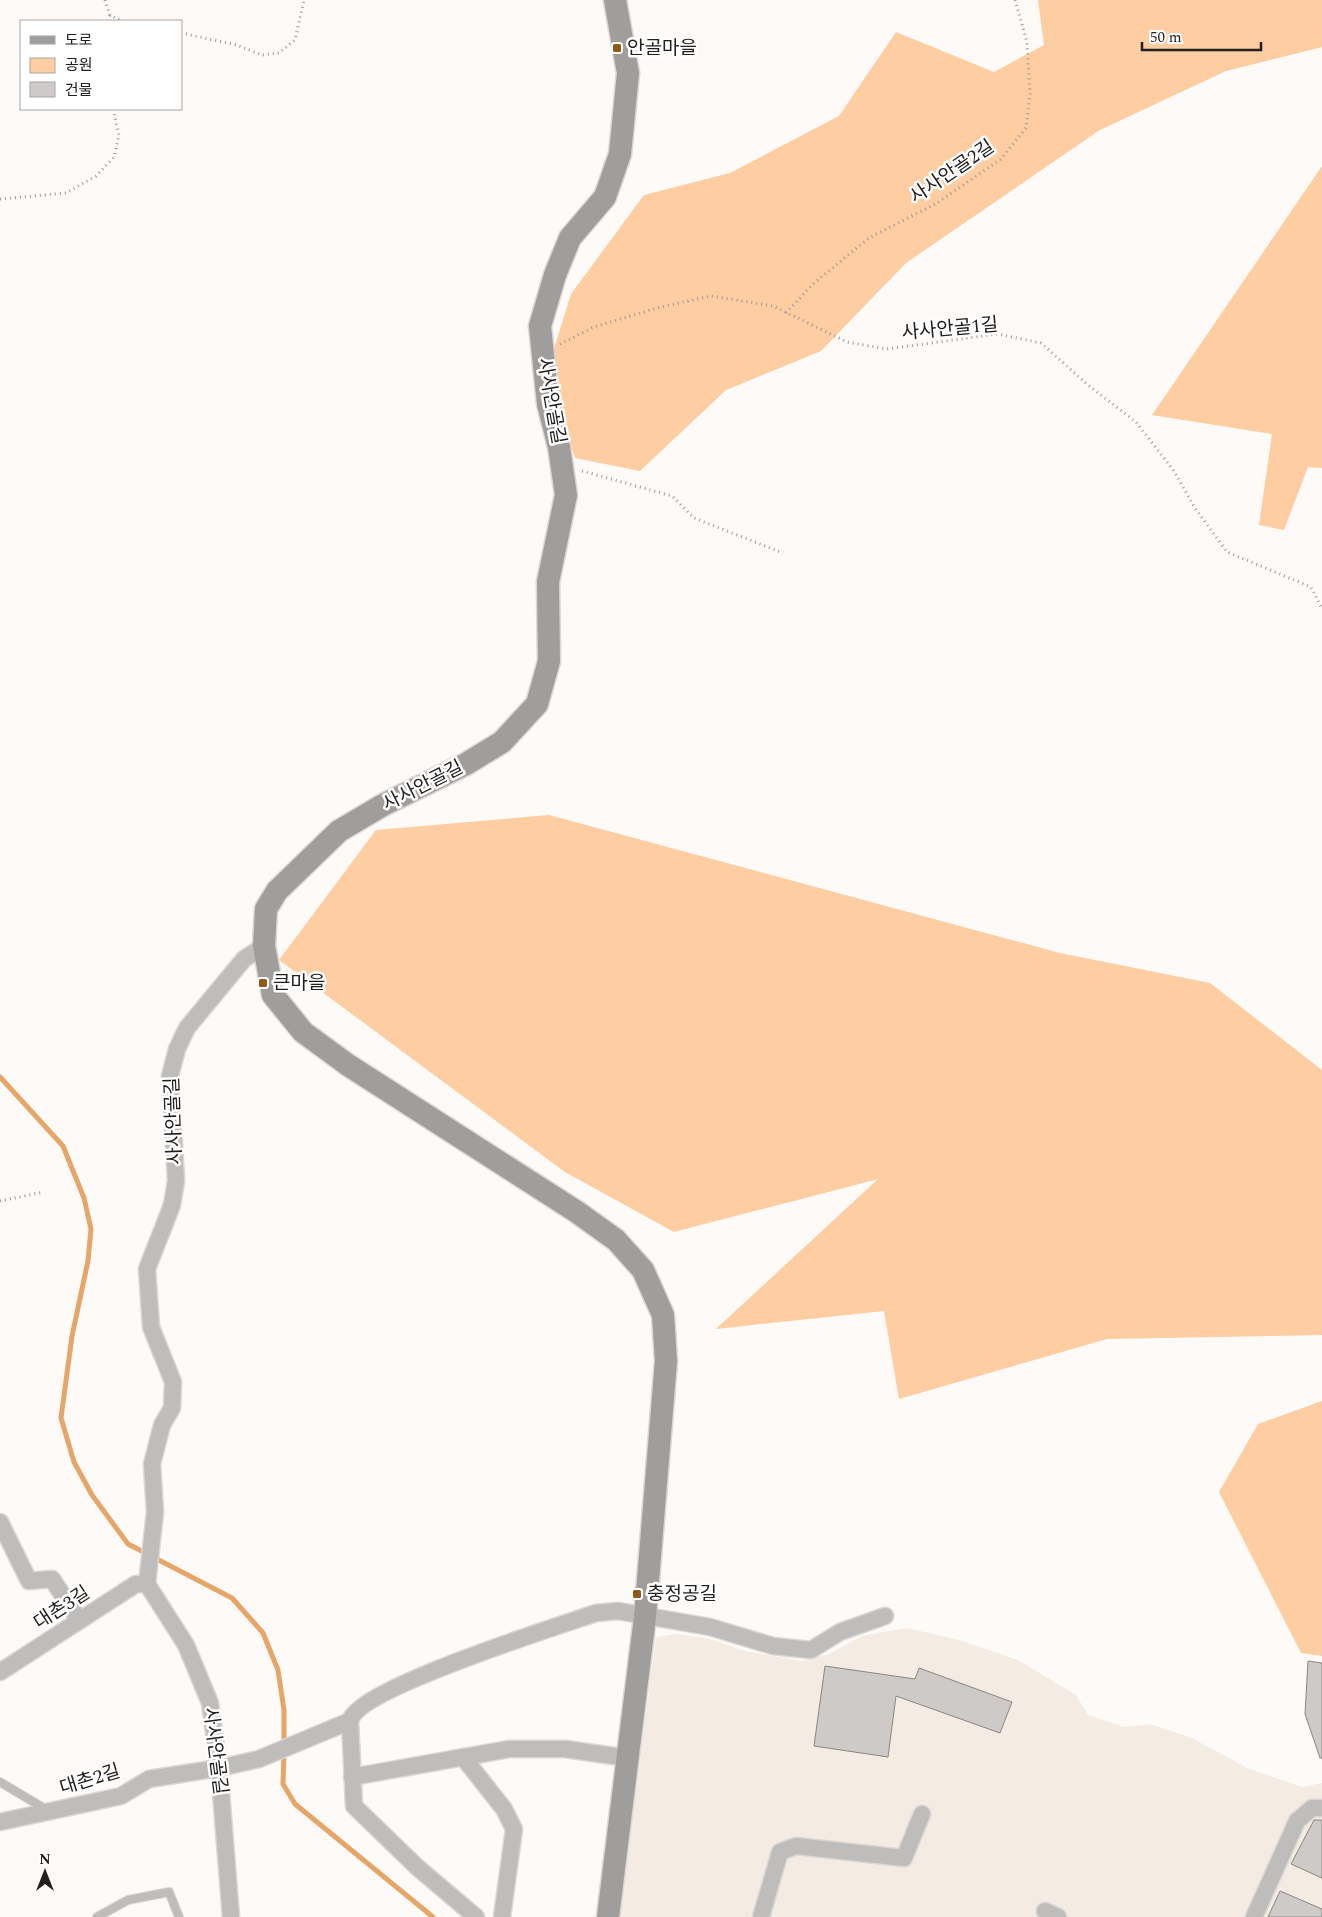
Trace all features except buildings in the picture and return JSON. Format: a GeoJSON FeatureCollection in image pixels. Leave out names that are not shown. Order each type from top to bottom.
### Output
{"type":"FeatureCollection","features":[{"type":"Feature","properties":{"kind":"street","name":"사사안골길"},"geometry":{"type":"LineString","coordinates":[[229,1916],[219,1768],[210,1703],[186,1645],[148,1577],[155,1512],[152,1464],[162,1425],[172,1408],[173,1382],[151,1326],[147,1269],[172,1206],[176,1181],[170,1076],[177,1049],[187,1028],[244,959],[264,946],[266,909],[277,891],[339,831],[383,805],[466,764],[502,742],[538,704],[549,661],[548,582],[554,544],[566,495],[562,466],[548,404],[540,326],[555,275],[570,238],[605,197],[620,154],[628,73],[616,0]]}},
{"type":"Feature","properties":{"kind":"street"},"geometry":{"type":"LineString","coordinates":[[264,946],[273,995],[303,1032],[348,1065],[577,1212],[616,1240],[643,1270],[663,1315],[666,1361],[645,1617],[608,1917]]}},
{"type":"Feature","properties":{"kind":"street"},"geometry":{"type":"LineString","coordinates":[[0,1522],[29,1581],[52,1579],[79,1620]]}},
{"type":"Feature","properties":{"kind":"street","name":"대촌3길"},"geometry":{"type":"LineString","coordinates":[[0,1672],[148,1577]]}},
{"type":"Feature","properties":{"kind":"street"},"geometry":{"type":"LineString","coordinates":[[476,1917],[417,1867],[354,1806],[350,1721],[352,1714],[379,1695],[426,1674],[596,1613],[618,1611],[710,1627],[773,1646],[811,1650],[840,1632],[885,1616]]}},
{"type":"Feature","properties":{"kind":"street","name":"대촌2길"},"geometry":{"type":"LineString","coordinates":[[0,1822],[121,1796],[150,1779],[219,1768],[259,1759],[350,1721]]}},
{"type":"Feature","properties":{"kind":"street"},"geometry":{"type":"LineString","coordinates":[[352,1777],[509,1749],[565,1749],[628,1758]]}},
{"type":"Feature","properties":{"kind":"street"},"geometry":{"type":"LineString","coordinates":[[463,1757],[504,1809],[514,1829],[502,1917]]}},
{"type":"Feature","properties":{"kind":"street"},"geometry":{"type":"LineString","coordinates":[[1254,1917],[1297,1821],[1312,1808],[1322,1808]]}},
{"type":"Feature","properties":{"kind":"street"},"geometry":{"type":"LineString","coordinates":[[761,1917],[780,1852],[796,1846],[904,1858],[922,1814]]}},
{"type":"Feature","properties":{"kind":"lane"},"geometry":{"type":"LineString","coordinates":[[0,1782],[51,1812]]}},
{"type":"Feature","properties":{"kind":"lane"},"geometry":{"type":"LineString","coordinates":[[97,1917],[128,1900],[170,1892],[179,1917]]}},
{"type":"Feature","properties":{"kind":"path"},"geometry":{"type":"LineString","coordinates":[[105,0],[110,15],[108,20]]}},
{"type":"Feature","properties":{"kind":"path"},"geometry":{"type":"LineString","coordinates":[[182,33],[237,45],[262,55],[279,53],[295,40],[304,0]]}},
{"type":"Feature","properties":{"kind":"path","name":"사사안골2길"},"geometry":{"type":"LineString","coordinates":[[786,313],[813,284],[869,238],[937,203],[1001,158],[1026,128],[1030,94],[1027,42],[1015,0]]}},
{"type":"Feature","properties":{"kind":"path"},"geometry":{"type":"LineString","coordinates":[[110,15],[120,20]]}},
{"type":"Feature","properties":{"kind":"path"},"geometry":{"type":"LineString","coordinates":[[0,199],[66,193],[96,176],[114,158],[119,135],[113,110]]}},
{"type":"Feature","properties":{"kind":"path","name":"사사안골1길"},"geometry":{"type":"LineString","coordinates":[[543,353],[594,326],[656,308],[711,296],[773,306],[847,342],[887,349],[997,334],[1041,343],[1088,385],[1136,422],[1174,471],[1195,508],[1227,552],[1312,587],[1322,609]]}},
{"type":"Feature","properties":{"kind":"path"},"geometry":{"type":"LineString","coordinates":[[562,466],[672,496],[694,518],[783,553]]}},
{"type":"Feature","properties":{"kind":"path"},"geometry":{"type":"LineString","coordinates":[[0,1201],[44,1192]]}},
{"type":"Feature","properties":{"kind":"shaded area"},"geometry":{"type":"Polygon","coordinates":[[[907,1628],[959,1640],[1018,1660],[1076,1695],[1088,1715],[1124,1727],[1150,1724],[1192,1738],[1247,1768],[1302,1787],[1322,1783],[1322,1917],[620,1917],[656,1637],[675,1634],[707,1638],[745,1651],[801,1661],[829,1654],[862,1636],[907,1628]]]}},
{"type":"Feature","properties":{"kind":"green space"},"geometry":{"type":"Polygon","coordinates":[[[1038,0],[1322,0],[1322,47],[1226,71],[1100,130],[906,263],[821,351],[726,390],[640,471],[575,458],[547,371],[571,294],[644,195],[730,173],[839,116],[896,32],[994,72],[1044,45],[1038,0]]]}},
{"type":"Feature","properties":{"kind":"green space"},"geometry":{"type":"Polygon","coordinates":[[[1322,166],[1322,468],[1308,467],[1284,530],[1259,525],[1272,434],[1152,415],[1322,166]]]}},
{"type":"Feature","properties":{"kind":"green space"},"geometry":{"type":"Polygon","coordinates":[[[549,815],[1060,953],[1210,983],[1322,1070],[1322,1335],[1107,1339],[899,1399],[884,1311],[716,1329],[878,1179],[674,1232],[565,1172],[279,960],[376,830],[549,815]]]}},
{"type":"Feature","properties":{"kind":"green space"},"geometry":{"type":"Polygon","coordinates":[[[1322,1401],[1322,1656],[1301,1653],[1219,1492],[1258,1424],[1322,1401]]]}},
{"type":"Feature","properties":{"kind":"waterway"},"geometry":{"type":"LineString","coordinates":[[0,1077],[63,1146],[84,1198],[91,1229],[88,1261],[72,1336],[61,1418],[74,1462],[92,1495],[128,1544],[232,1598],[263,1633],[278,1670],[284,1710],[284,1745]]}},
{"type":"Feature","properties":{"kind":"waterway"},"geometry":{"type":"LineString","coordinates":[[284,1753],[283,1784],[295,1804],[433,1917]]}},
{"type":"Feature","properties":{"kind":"place","name":"안골마을"},"geometry":{"type":"Point","coordinates":[617,48]}},
{"type":"Feature","properties":{"kind":"place","name":"큰마을"},"geometry":{"type":"Point","coordinates":[263,983]}},
{"type":"Feature","properties":{"kind":"place","name":"충정공길"},"geometry":{"type":"Point","coordinates":[637,1594]}}]}
